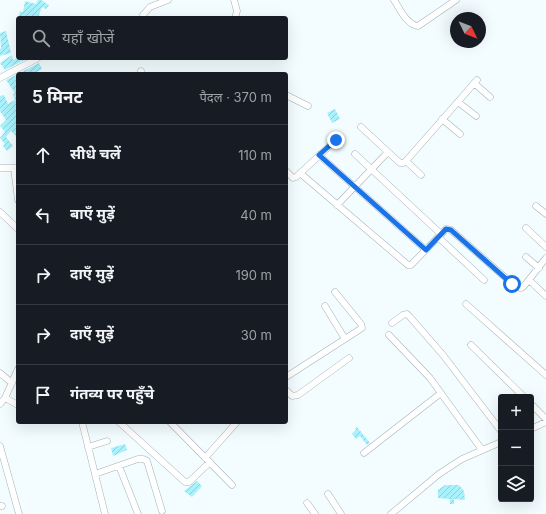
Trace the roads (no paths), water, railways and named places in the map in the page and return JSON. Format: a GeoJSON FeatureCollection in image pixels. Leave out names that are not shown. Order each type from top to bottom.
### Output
{"type":"FeatureCollection","features":[{"type":"Feature","properties":{"kind":"street"},"geometry":{"type":"LineString","coordinates":[[143,16],[150,7],[168,0]]}},
{"type":"Feature","properties":{"kind":"street"},"geometry":{"type":"LineString","coordinates":[[234,0],[237,12],[236,16]]}},
{"type":"Feature","properties":{"kind":"street"},"geometry":{"type":"LineString","coordinates":[[394,0],[408,22],[412,25],[418,26],[456,0]]}},
{"type":"Feature","properties":{"kind":"street"},"geometry":{"type":"LineString","coordinates":[[0,78],[34,60]]}},
{"type":"Feature","properties":{"kind":"street"},"geometry":{"type":"LineString","coordinates":[[14,70],[16,74]]}},
{"type":"Feature","properties":{"kind":"street"},"geometry":{"type":"LineString","coordinates":[[361,126],[400,163],[402,163],[406,161],[476,82],[490,97]]}},
{"type":"Feature","properties":{"kind":"street"},"geometry":{"type":"LineString","coordinates":[[288,96],[308,106]]}},
{"type":"Feature","properties":{"kind":"street"},"geometry":{"type":"LineString","coordinates":[[458,102],[476,116]]}},
{"type":"Feature","properties":{"kind":"street"},"geometry":{"type":"LineString","coordinates":[[442,120],[460,134]]}},
{"type":"Feature","properties":{"kind":"street"},"geometry":{"type":"LineString","coordinates":[[288,173],[293,178],[296,177],[336,140]]}},
{"type":"Feature","properties":{"kind":"street"},"geometry":{"type":"LineString","coordinates":[[337,204],[388,152]]}},
{"type":"Feature","properties":{"kind":"street"},"geometry":{"type":"LineString","coordinates":[[356,154],[484,280]]}},
{"type":"Feature","properties":{"kind":"street"},"geometry":{"type":"LineString","coordinates":[[319,155],[426,250]]}},
{"type":"Feature","properties":{"kind":"street"},"geometry":{"type":"LineString","coordinates":[[406,161],[421,175]]}},
{"type":"Feature","properties":{"kind":"street"},"geometry":{"type":"LineString","coordinates":[[0,168],[16,168]]}},
{"type":"Feature","properties":{"kind":"street"},"geometry":{"type":"LineString","coordinates":[[300,172],[408,265],[411,265],[446,229],[451,230],[516,287],[521,288],[545,262]]}},
{"type":"Feature","properties":{"kind":"street"},"geometry":{"type":"LineString","coordinates":[[536,206],[546,214]]}},
{"type":"Feature","properties":{"kind":"street"},"geometry":{"type":"LineString","coordinates":[[0,212],[16,227]]}},
{"type":"Feature","properties":{"kind":"street"},"geometry":{"type":"LineString","coordinates":[[526,228],[546,247]]}},
{"type":"Feature","properties":{"kind":"street"},"geometry":{"type":"LineString","coordinates":[[526,257],[538,268]]}},
{"type":"Feature","properties":{"kind":"street"},"geometry":{"type":"LineString","coordinates":[[529,280],[546,296]]}},
{"type":"Feature","properties":{"kind":"street"},"geometry":{"type":"LineString","coordinates":[[288,376],[362,328],[336,292]]}},
{"type":"Feature","properties":{"kind":"street"},"geometry":{"type":"LineString","coordinates":[[466,304],[546,375]]}},
{"type":"Feature","properties":{"kind":"street"},"geometry":{"type":"LineString","coordinates":[[325,306],[345,339]]}},
{"type":"Feature","properties":{"kind":"street"},"geometry":{"type":"LineString","coordinates":[[392,323],[403,315],[407,314],[438,350],[498,426]]}},
{"type":"Feature","properties":{"kind":"street"},"geometry":{"type":"LineString","coordinates":[[389,335],[430,378],[482,450]]}},
{"type":"Feature","properties":{"kind":"street"},"geometry":{"type":"LineString","coordinates":[[471,345],[521,394]]}},
{"type":"Feature","properties":{"kind":"street"},"geometry":{"type":"LineString","coordinates":[[288,392],[292,396],[298,395],[349,358]]}},
{"type":"Feature","properties":{"kind":"street"},"geometry":{"type":"LineString","coordinates":[[0,373],[12,383]]}},
{"type":"Feature","properties":{"kind":"street"},"geometry":{"type":"LineString","coordinates":[[0,404],[5,398],[16,374]]}},
{"type":"Feature","properties":{"kind":"street"},"geometry":{"type":"LineString","coordinates":[[364,454],[441,393]]}},
{"type":"Feature","properties":{"kind":"street"},"geometry":{"type":"LineString","coordinates":[[5,398],[16,404]]}},
{"type":"Feature","properties":{"kind":"street"},"geometry":{"type":"LineString","coordinates":[[534,407],[546,421],[534,427]]}},
{"type":"Feature","properties":{"kind":"street"},"geometry":{"type":"LineString","coordinates":[[82,424],[105,514]]}},
{"type":"Feature","properties":{"kind":"street"},"geometry":{"type":"LineString","coordinates":[[121,424],[186,482],[189,482],[208,460],[235,424]]}},
{"type":"Feature","properties":{"kind":"street"},"geometry":{"type":"LineString","coordinates":[[172,424],[232,485]]}},
{"type":"Feature","properties":{"kind":"street"},"geometry":{"type":"LineString","coordinates":[[88,447],[107,441]]}},
{"type":"Feature","properties":{"kind":"street"},"geometry":{"type":"LineString","coordinates":[[391,514],[439,474],[462,459],[498,443]]}},
{"type":"Feature","properties":{"kind":"street"},"geometry":{"type":"LineString","coordinates":[[0,446],[19,514]]}},
{"type":"Feature","properties":{"kind":"street"},"geometry":{"type":"LineString","coordinates":[[95,474],[138,459],[147,461],[162,511]]}},
{"type":"Feature","properties":{"kind":"street"},"geometry":{"type":"LineString","coordinates":[[119,466],[138,514]]}},
{"type":"Feature","properties":{"kind":"street"},"geometry":{"type":"LineString","coordinates":[[328,494],[340,514]]}},
{"type":"Feature","properties":{"kind":"street"},"geometry":{"type":"LineString","coordinates":[[307,503],[315,514]]}}]}
